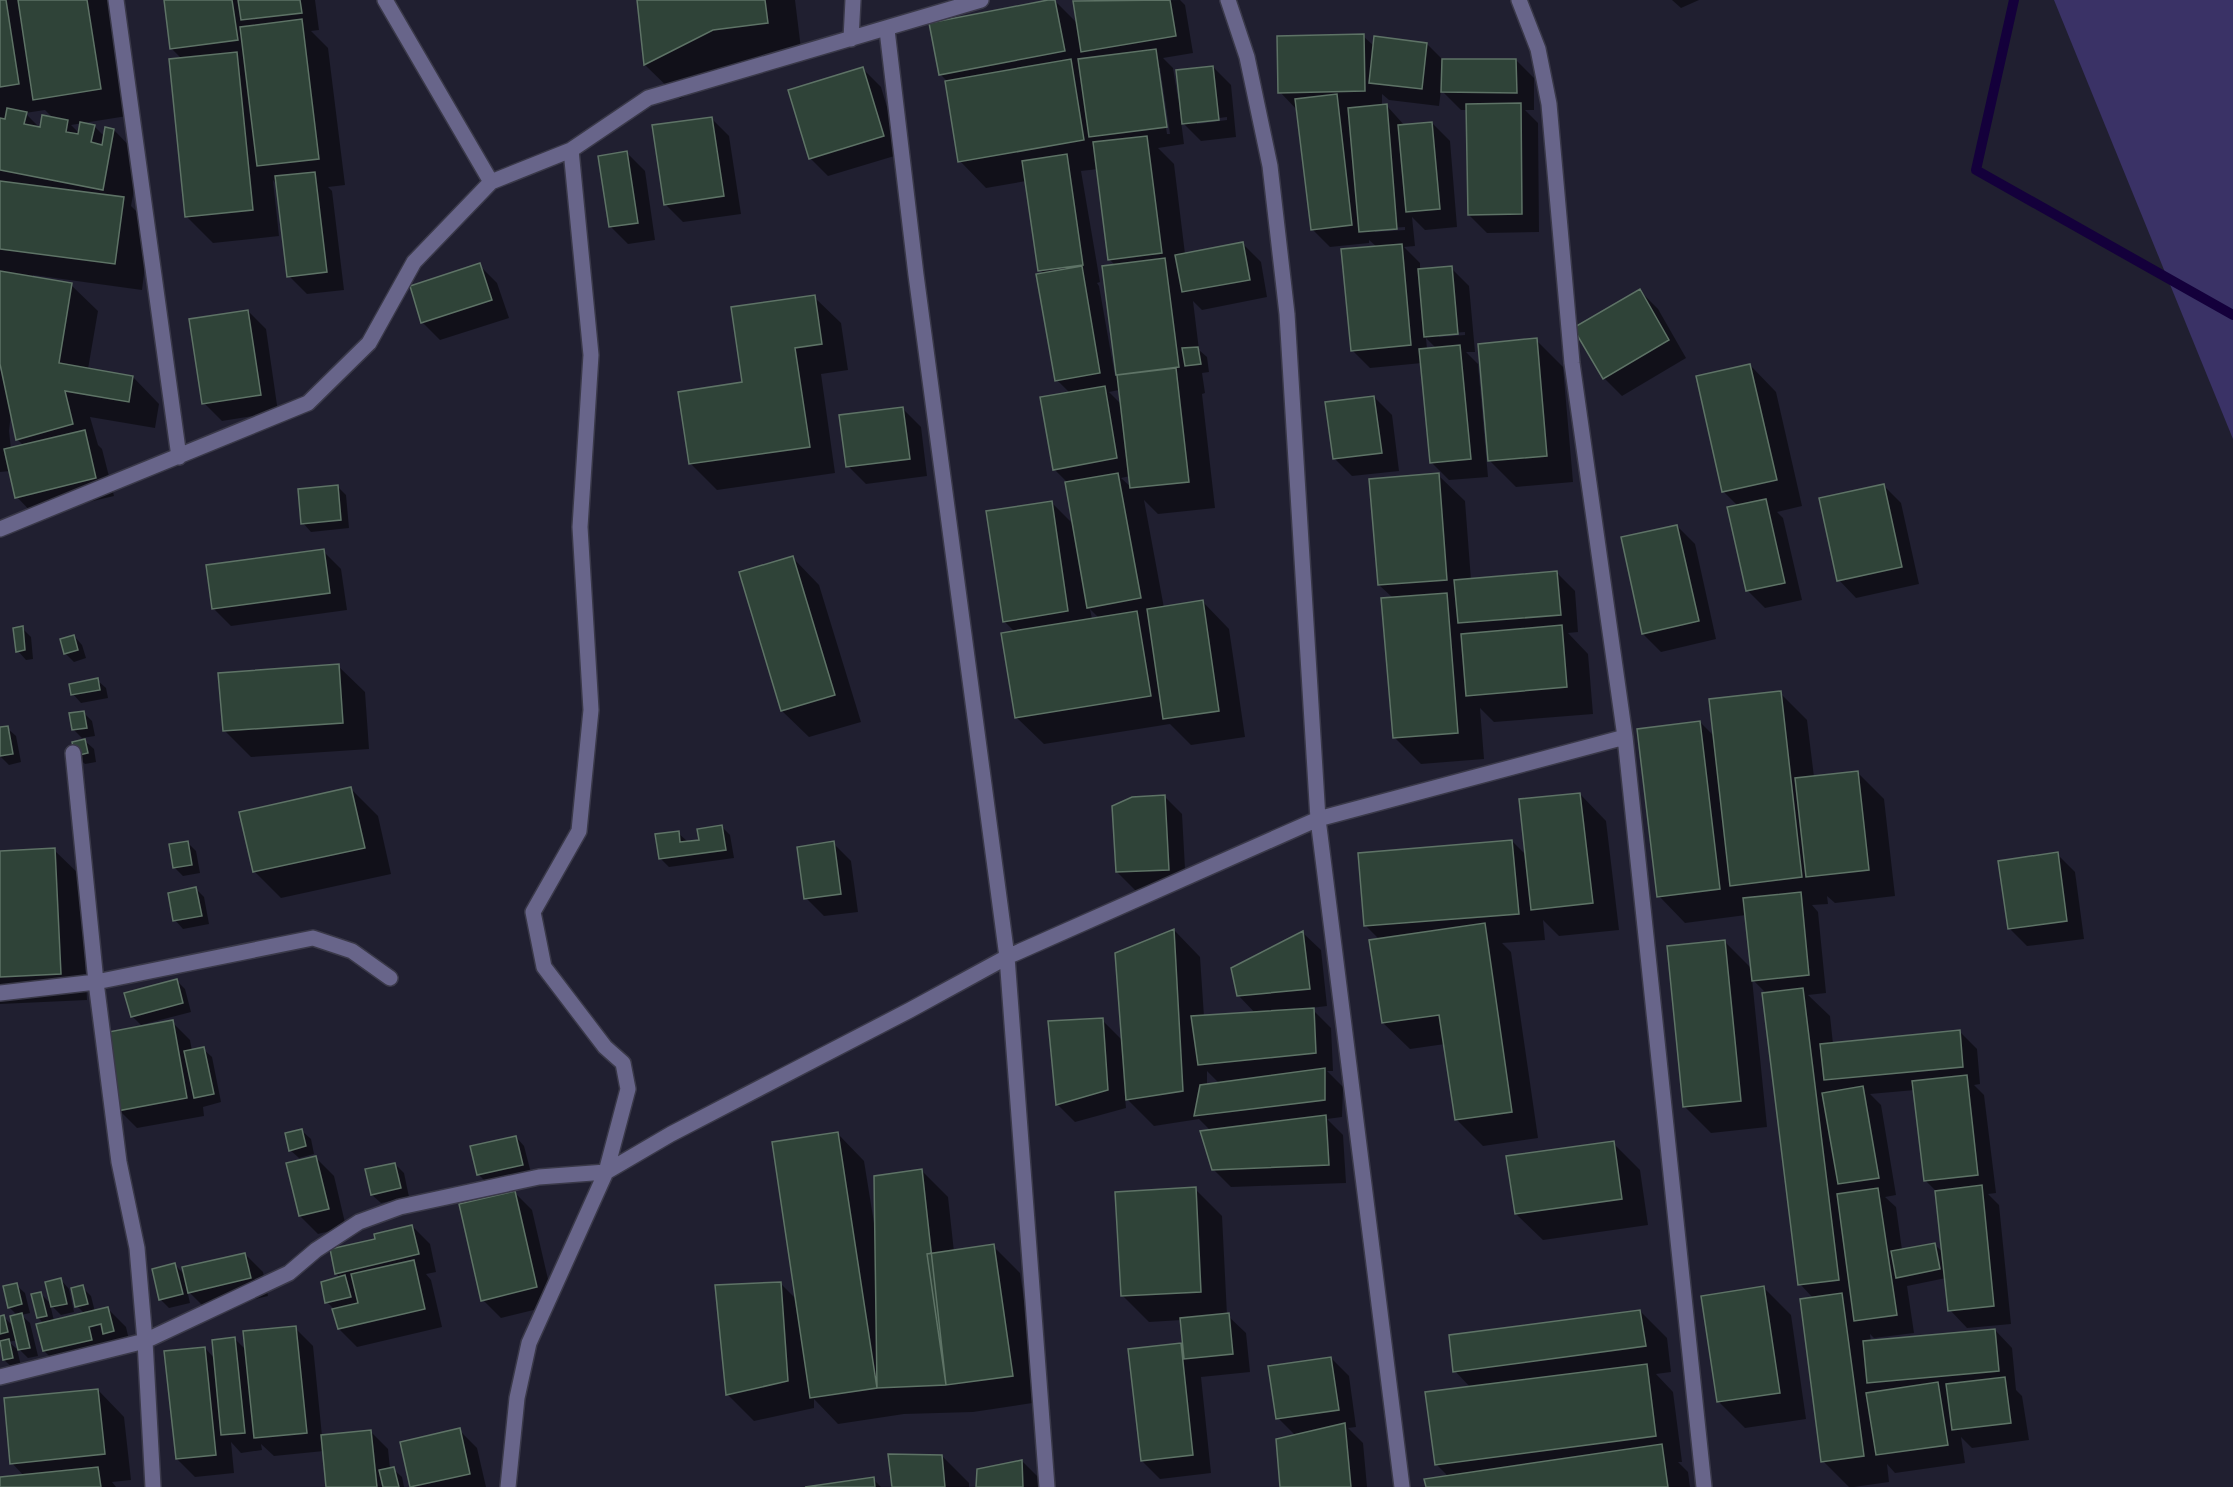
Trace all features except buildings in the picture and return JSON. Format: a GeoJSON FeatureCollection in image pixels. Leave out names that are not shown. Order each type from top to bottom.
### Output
{"type":"FeatureCollection","features":[{"type":"Feature","properties":{"kind":"street"},"geometry":{"type":"LineString","coordinates":[[116,0],[179,457]]}},
{"type":"Feature","properties":{"kind":"street"},"geometry":{"type":"LineString","coordinates":[[385,0],[491,182]]}},
{"type":"Feature","properties":{"kind":"street"},"geometry":{"type":"LineString","coordinates":[[851,39],[853,0]]}},
{"type":"Feature","properties":{"kind":"street"},"geometry":{"type":"LineString","coordinates":[[0,529],[308,403],[369,343],[414,262],[491,182],[571,150],[648,98],[887,30],[981,0]]}},
{"type":"Feature","properties":{"kind":"street"},"geometry":{"type":"LineString","coordinates":[[1228,0],[1247,57],[1270,166],[1287,314],[1318,819],[1402,1487]]}},
{"type":"Feature","properties":{"kind":"street"},"geometry":{"type":"LineString","coordinates":[[1519,0],[1538,49],[1549,104],[1572,363],[1625,737],[1704,1487]]}},
{"type":"Feature","properties":{"kind":"street"},"geometry":{"type":"LineString","coordinates":[[887,30],[918,286],[1007,957],[1047,1487]]}},
{"type":"Feature","properties":{"kind":"street"},"geometry":{"type":"LineString","coordinates":[[508,1487],[517,1398],[529,1343],[606,1172],[628,1089],[623,1063],[605,1047],[544,967],[533,912],[579,831],[591,710],[580,527],[591,355],[571,150]]}},
{"type":"Feature","properties":{"kind":"street"},"geometry":{"type":"LineString","coordinates":[[0,1377],[145,1341],[280,1278],[316,1250],[359,1222],[389,1211],[539,1177],[606,1172],[671,1134],[1007,957],[1318,819],[1625,737]]}},
{"type":"Feature","properties":{"kind":"street"},"geometry":{"type":"LineString","coordinates":[[73,753],[96,982],[119,1162],[137,1248],[153,1487]]}},
{"type":"Feature","properties":{"kind":"street"},"geometry":{"type":"LineString","coordinates":[[0,993],[96,982],[313,938],[352,951],[390,978]]}},
{"type":"Feature","properties":{"kind":"shaded area"},"geometry":{"type":"Polygon","coordinates":[[[2054,0],[2233,0],[2233,439],[2054,0]]]}},
{"type":"Feature","properties":{"kind":"waterway"},"geometry":{"type":"LineString","coordinates":[[2014,0],[1976,170],[2233,315]]}}]}
